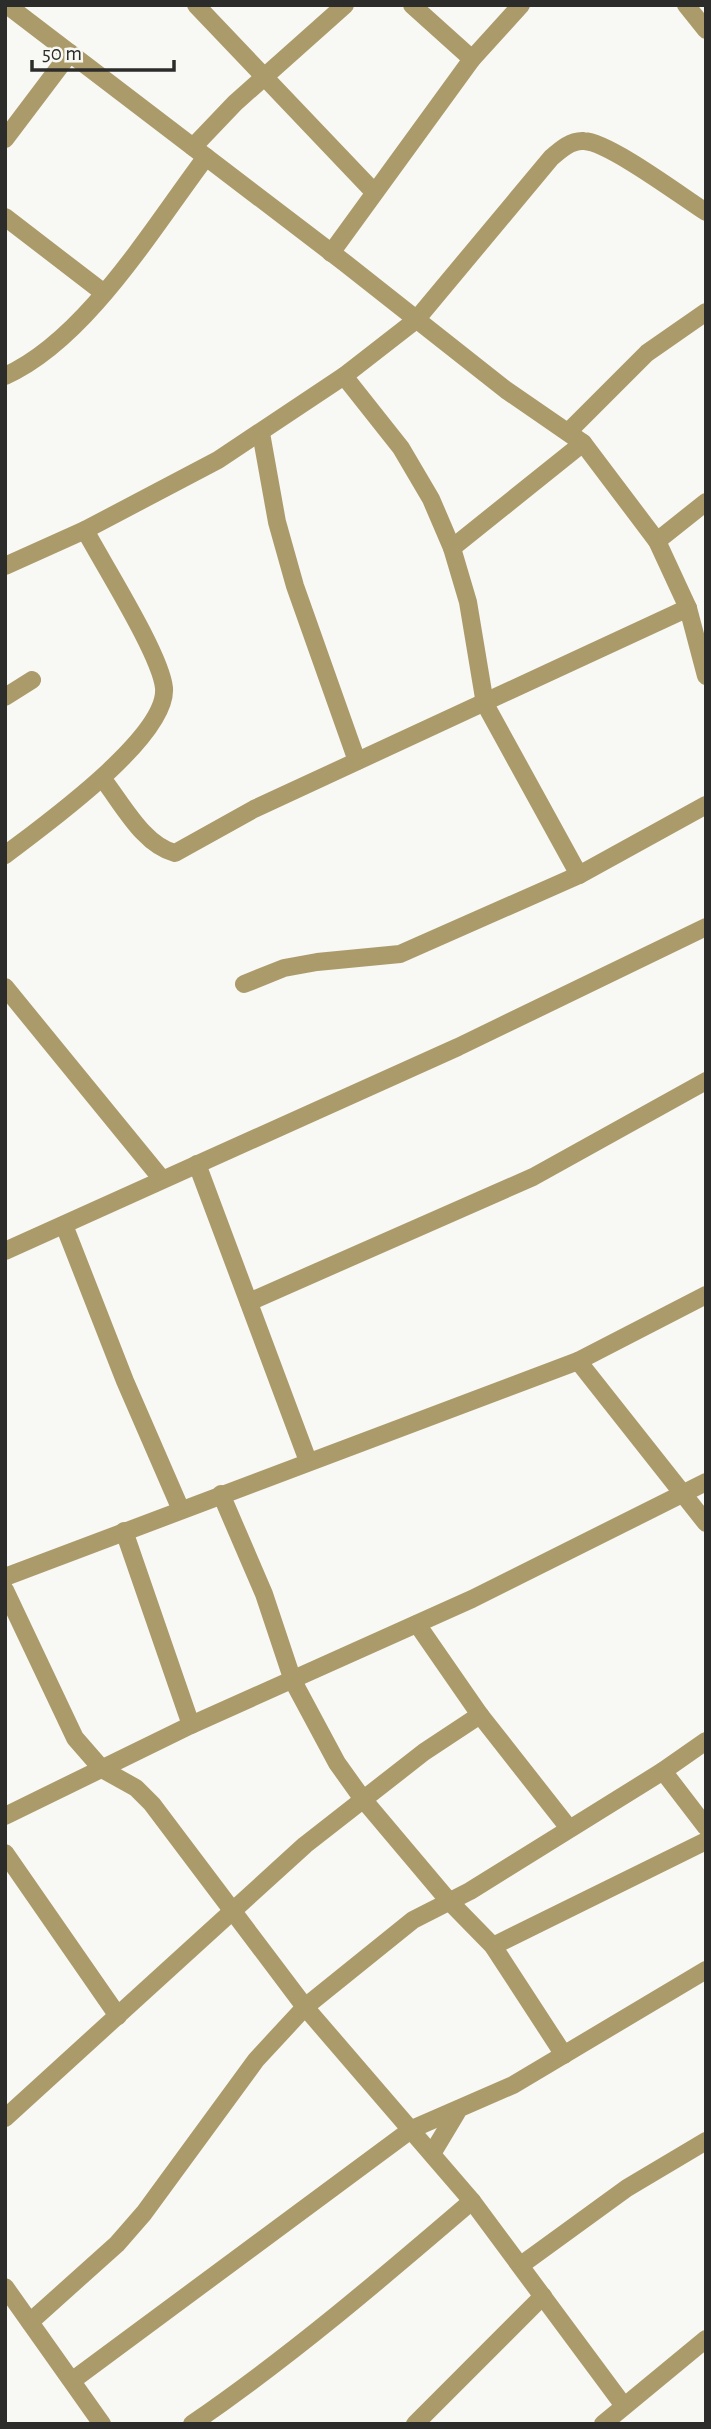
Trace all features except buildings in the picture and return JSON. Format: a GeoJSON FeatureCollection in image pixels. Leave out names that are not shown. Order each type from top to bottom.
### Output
{"type":"FeatureCollection","features":[{"type":"Feature","properties":{"kind":"street"},"geometry":{"type":"LineString","coordinates":[[7,5],[506,390],[583,443],[657,541],[688,608],[706,676]]}},
{"type":"Feature","properties":{"kind":"street"},"geometry":{"type":"LineString","coordinates":[[196,5],[374,192]]}},
{"type":"Feature","properties":{"kind":"street"},"geometry":{"type":"LineString","coordinates":[[5,376],[28,366],[49,351],[104,293],[199,152],[263,78],[345,5]]}},
{"type":"Feature","properties":{"kind":"street"},"geometry":{"type":"LineString","coordinates":[[412,5],[472,59]]}},
{"type":"Feature","properties":{"kind":"street"},"geometry":{"type":"LineString","coordinates":[[331,253],[472,59],[521,5]]}},
{"type":"Feature","properties":{"kind":"street"},"geometry":{"type":"LineString","coordinates":[[686,5],[706,30]]}},
{"type":"Feature","properties":{"kind":"street"},"geometry":{"type":"LineString","coordinates":[[5,139],[70,53]]}},
{"type":"Feature","properties":{"kind":"street"},"geometry":{"type":"LineString","coordinates":[[5,566],[85,530],[218,460],[344,376],[416,320],[551,158],[568,145],[581,141],[603,147],[706,212]]}},
{"type":"Feature","properties":{"kind":"street"},"geometry":{"type":"LineString","coordinates":[[5,217],[104,293]]}},
{"type":"Feature","properties":{"kind":"street"},"geometry":{"type":"LineString","coordinates":[[569,431],[647,353],[706,312]]}},
{"type":"Feature","properties":{"kind":"street"},"geometry":{"type":"LineString","coordinates":[[344,376],[401,448],[431,499],[452,548],[477,640],[485,704],[579,875]]}},
{"type":"Feature","properties":{"kind":"street"},"geometry":{"type":"LineString","coordinates":[[261,433],[277,522],[295,586],[357,761]]}},
{"type":"Feature","properties":{"kind":"street"},"geometry":{"type":"LineString","coordinates":[[452,548],[583,443]]}},
{"type":"Feature","properties":{"kind":"street"},"geometry":{"type":"LineString","coordinates":[[657,541],[706,502]]}},
{"type":"Feature","properties":{"kind":"street"},"geometry":{"type":"LineString","coordinates":[[5,855],[102,778],[155,720],[163,704],[164,686],[155,660],[85,530]]}},
{"type":"Feature","properties":{"kind":"street"},"geometry":{"type":"LineString","coordinates":[[102,778],[146,835],[162,849],[176,853],[254,809],[688,608]]}},
{"type":"Feature","properties":{"kind":"street"},"geometry":{"type":"LineString","coordinates":[[5,698],[32,680]]}},
{"type":"Feature","properties":{"kind":"street"},"geometry":{"type":"LineString","coordinates":[[244,984],[284,968],[400,954],[579,875],[706,805]]}},
{"type":"Feature","properties":{"kind":"street"},"geometry":{"type":"LineString","coordinates":[[5,1251],[582,989],[706,927]]}},
{"type":"Feature","properties":{"kind":"street"},"geometry":{"type":"LineString","coordinates":[[5,987],[12,1012],[161,1178]]}},
{"type":"Feature","properties":{"kind":"street"},"geometry":{"type":"LineString","coordinates":[[249,1301],[533,1177],[706,1081]]}},
{"type":"Feature","properties":{"kind":"street"},"geometry":{"type":"LineString","coordinates":[[197,1164],[309,1461]]}},
{"type":"Feature","properties":{"kind":"street"},"geometry":{"type":"LineString","coordinates":[[64,1225],[125,1381],[181,1510]]}},
{"type":"Feature","properties":{"kind":"street"},"geometry":{"type":"LineString","coordinates":[[5,1577],[578,1361],[706,1295]]}},
{"type":"Feature","properties":{"kind":"street"},"geometry":{"type":"LineString","coordinates":[[578,1361],[706,1523]]}},
{"type":"Feature","properties":{"kind":"street"},"geometry":{"type":"LineString","coordinates":[[5,1816],[191,1725],[418,1624],[706,1482]]}},
{"type":"Feature","properties":{"kind":"street"},"geometry":{"type":"LineString","coordinates":[[221,1494],[264,1594],[293,1681],[337,1763],[362,1798],[449,1900],[493,1946],[564,2055]]}},
{"type":"Feature","properties":{"kind":"street"},"geometry":{"type":"LineString","coordinates":[[124,1531],[191,1725]]}},
{"type":"Feature","properties":{"kind":"street"},"geometry":{"type":"LineString","coordinates":[[5,1590],[75,1738],[102,1769],[145,1795],[305,2007],[433,2152],[472,2201],[624,2406]]}},
{"type":"Feature","properties":{"kind":"street"},"geometry":{"type":"LineString","coordinates":[[418,1624],[480,1715],[568,1827]]}},
{"type":"Feature","properties":{"kind":"street"},"geometry":{"type":"LineString","coordinates":[[5,2118],[232,1910],[362,1798],[480,1715]]}},
{"type":"Feature","properties":{"kind":"street"},"geometry":{"type":"LineString","coordinates":[[30,2322],[117,2244],[144,2213],[250,2068],[305,2007],[414,1920],[470,1891],[568,1827],[663,1772],[706,1741]]}},
{"type":"Feature","properties":{"kind":"street"},"geometry":{"type":"LineString","coordinates":[[663,1772],[706,1827]]}},
{"type":"Feature","properties":{"kind":"street"},"geometry":{"type":"LineString","coordinates":[[493,1946],[706,1841]]}},
{"type":"Feature","properties":{"kind":"street"},"geometry":{"type":"LineString","coordinates":[[5,1853],[118,2016]]}},
{"type":"Feature","properties":{"kind":"street"},"geometry":{"type":"LineString","coordinates":[[73,2380],[412,2129],[457,2112],[564,2055],[706,1970]]}},
{"type":"Feature","properties":{"kind":"street"},"geometry":{"type":"LineString","coordinates":[[433,2152],[457,2112]]}},
{"type":"Feature","properties":{"kind":"street"},"geometry":{"type":"LineString","coordinates":[[521,2265],[627,2188],[706,2141]]}},
{"type":"Feature","properties":{"kind":"street"},"geometry":{"type":"LineString","coordinates":[[192,2424],[264,2375],[335,2319],[472,2201]]}},
{"type":"Feature","properties":{"kind":"street"},"geometry":{"type":"LineString","coordinates":[[5,2287],[102,2424]]}},
{"type":"Feature","properties":{"kind":"street"},"geometry":{"type":"LineString","coordinates":[[415,2424],[543,2296]]}},
{"type":"Feature","properties":{"kind":"street"},"geometry":{"type":"LineString","coordinates":[[607,2422],[706,2339]]}}]}
